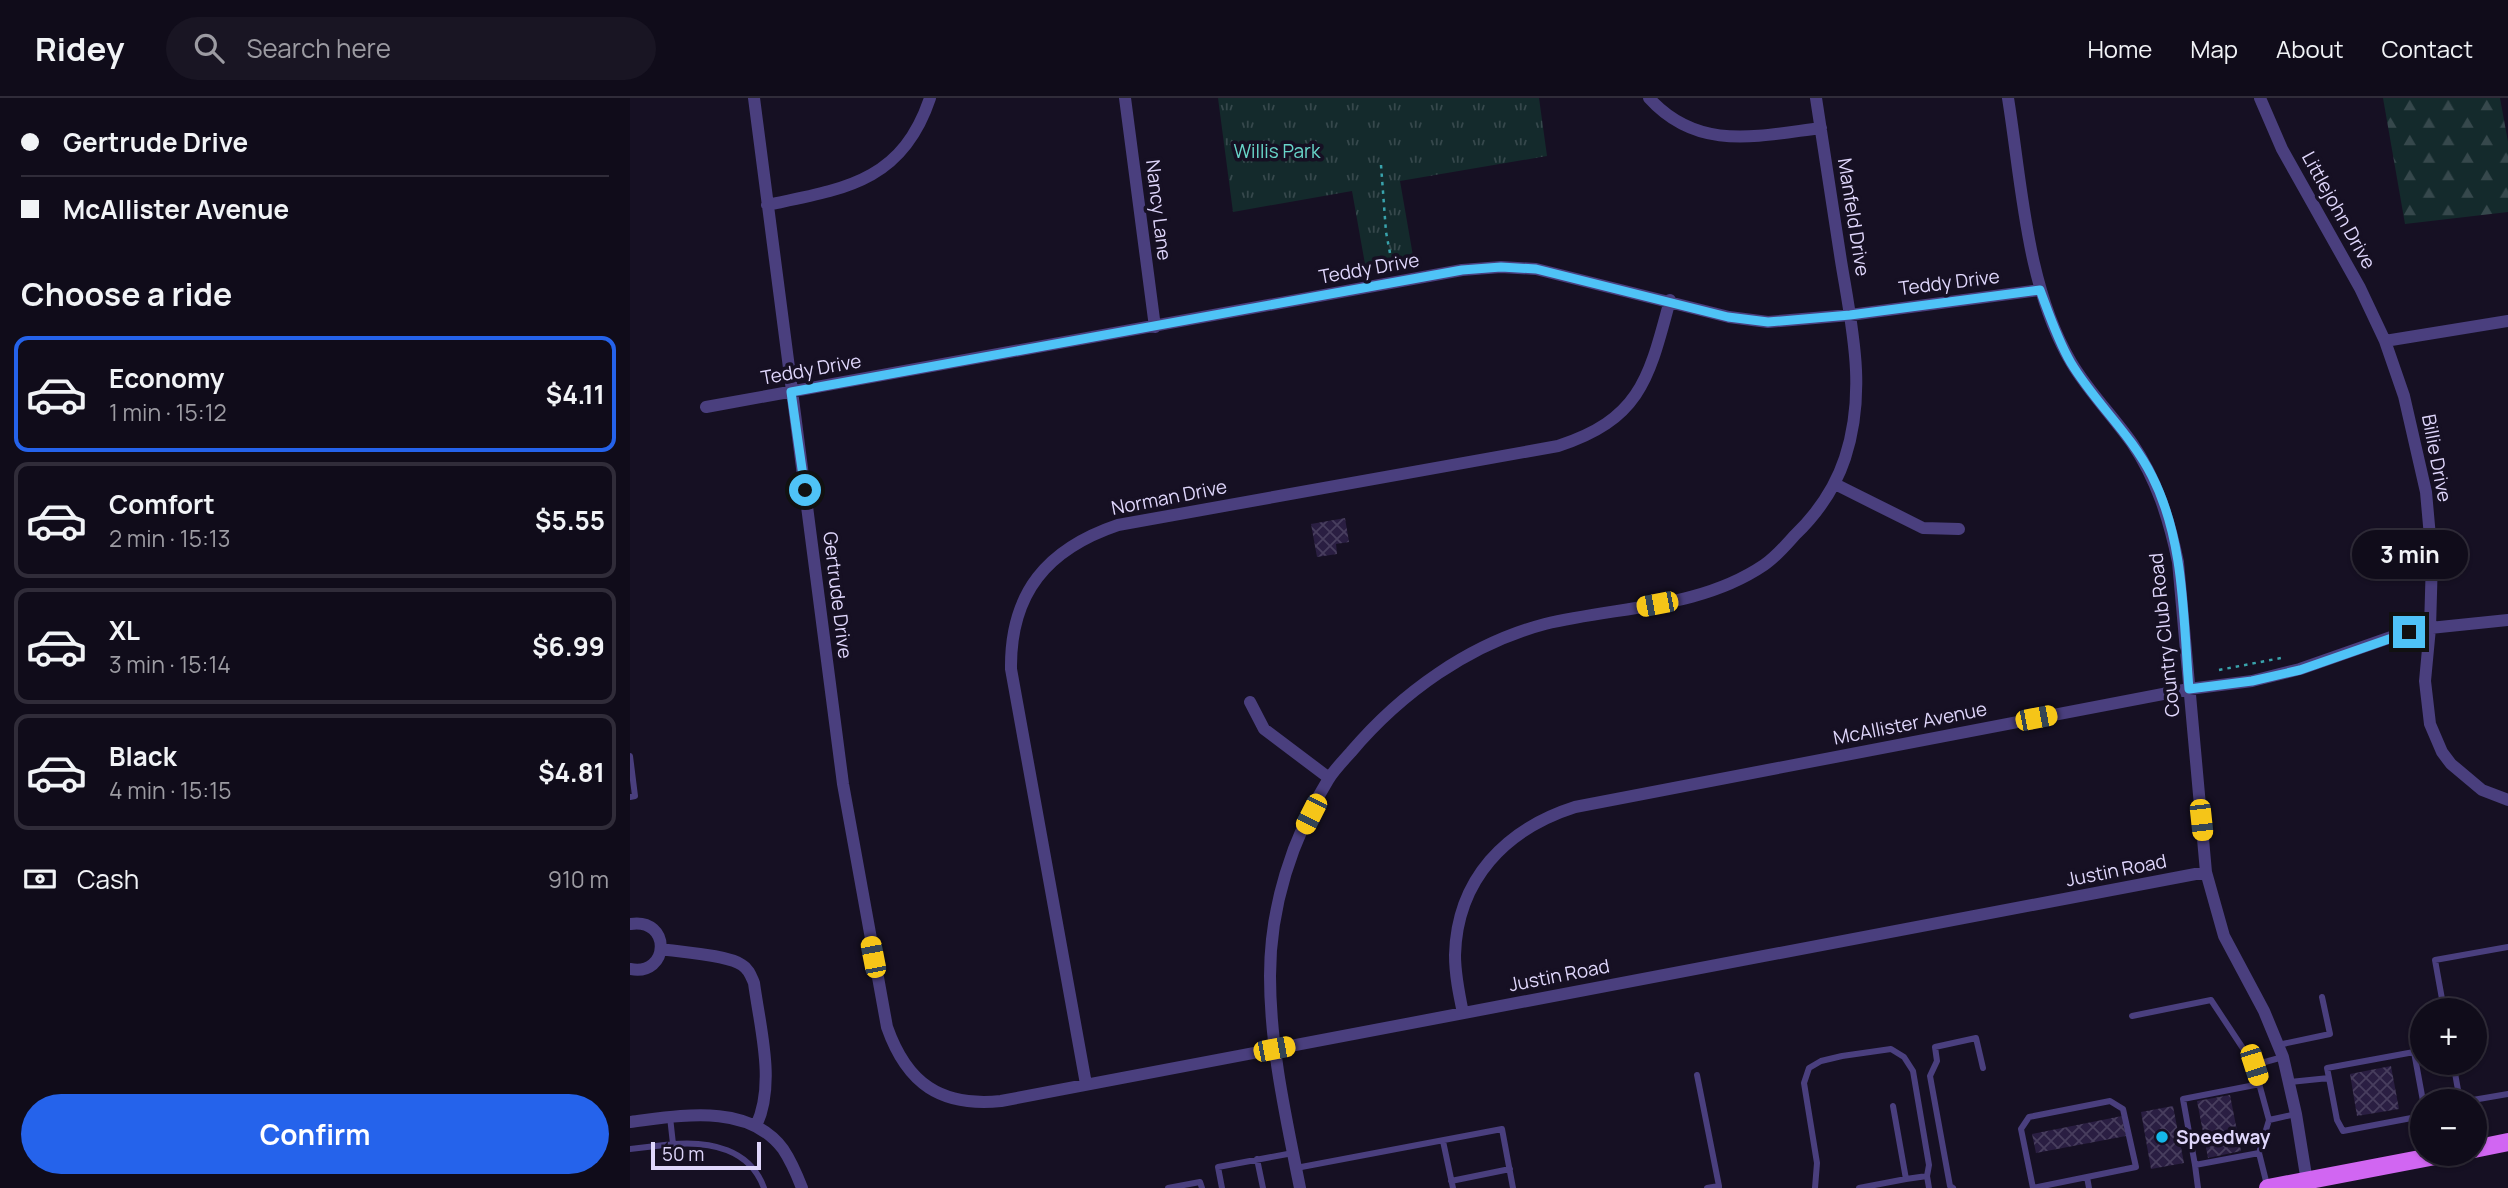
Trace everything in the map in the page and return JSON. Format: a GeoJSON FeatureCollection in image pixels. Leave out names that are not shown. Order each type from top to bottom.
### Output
{"type":"FeatureCollection","features":[{"type":"Feature","properties":{"kind":"main road"},"geometry":{"type":"LineString","coordinates":[[2487,1146],[2508,1142]]}},
{"type":"Feature","properties":{"kind":"main road"},"geometry":{"type":"LineString","coordinates":[[2268,1188],[2307,1184],[2410,1160]]}},
{"type":"Feature","properties":{"kind":"street","name":"Gertrude Drive"},"geometry":{"type":"LineString","coordinates":[[754,98],[843,784],[887,1027],[899,1058],[923,1083]]}},
{"type":"Feature","properties":{"kind":"street"},"geometry":{"type":"LineString","coordinates":[[767,205],[836,191],[873,174],[891,162],[904,148],[916,131],[930,98]]}},
{"type":"Feature","properties":{"kind":"street","name":"Nancy Lane"},"geometry":{"type":"LineString","coordinates":[[1125,98],[1155,327]]}},
{"type":"Feature","properties":{"kind":"street"},"geometry":{"type":"LineString","coordinates":[[1649,98],[1685,126],[1720,136],[1741,138],[1821,128]]}},
{"type":"Feature","properties":{"kind":"street","name":"Manfeld Drive"},"geometry":{"type":"LineString","coordinates":[[1300,1188],[1274,1049],[1270,975],[1276,908],[1301,832],[1329,778],[1373,726],[1401,701],[1479,649],[1546,624],[1682,599],[1725,586],[1766,564],[1805,526],[1835,484],[1845,459],[1858,405],[1858,382],[1816,98]]}},
{"type":"Feature","properties":{"kind":"street","name":"Country Club Road"},"geometry":{"type":"LineString","coordinates":[[2008,98],[2040,290],[2071,363],[2131,442],[2152,477],[2169,519],[2179,562],[2206,873],[2224,936],[2264,1011],[2281,1051],[2290,1082],[2307,1184]]}},
{"type":"Feature","properties":{"kind":"street","name":"Littlejohn Drive"},"geometry":{"type":"LineString","coordinates":[[2260,98],[2282,149],[2339,248],[2385,341]]}},
{"type":"Feature","properties":{"kind":"street","name":"Teddy Drive"},"geometry":{"type":"LineString","coordinates":[[706,407],[1475,269],[1536,269],[1670,300],[1728,317],[1768,322],[1850,315],[2040,290]]}},
{"type":"Feature","properties":{"kind":"street","name":"Norman Drive"},"geometry":{"type":"LineString","coordinates":[[1086,1084],[1011,669],[1011,642],[1017,618],[1037,579],[1054,558],[1074,543],[1118,525],[1558,446],[1582,438],[1616,417],[1631,403],[1646,380],[1670,300]]}},
{"type":"Feature","properties":{"kind":"street"},"geometry":{"type":"LineString","coordinates":[[2385,341],[2508,321]]}},
{"type":"Feature","properties":{"kind":"street","name":"Billie Drive"},"geometry":{"type":"LineString","coordinates":[[2385,341],[2404,396],[2426,492],[2432,559],[2425,697],[2430,724],[2451,764],[2482,790],[2508,800]]}},
{"type":"Feature","properties":{"kind":"street"},"geometry":{"type":"LineString","coordinates":[[1835,484],[1923,528],[1959,529]]}},
{"type":"Feature","properties":{"kind":"street","name":"McAllister Avenue"},"geometry":{"type":"LineString","coordinates":[[1463,1013],[1455,954],[1464,902],[1489,860],[1508,841],[1551,814],[1575,807],[2189,689],[2252,681],[2300,670],[2397,635],[2430,628],[2508,621]]}},
{"type":"Feature","properties":{"kind":"street"},"geometry":{"type":"LineString","coordinates":[[1251,702],[1264,729],[1329,778]]}},
{"type":"Feature","properties":{"kind":"street","name":"Justin Road"},"geometry":{"type":"LineString","coordinates":[[923,1083],[947,1097],[982,1103],[2206,873]]}},
{"type":"Feature","properties":{"kind":"street"},"geometry":{"type":"LineString","coordinates":[[630,924],[646,924],[653,928],[658,934],[661,949],[654,963],[648,968],[630,969]]}},
{"type":"Feature","properties":{"kind":"street"},"geometry":{"type":"LineString","coordinates":[[661,949],[730,959],[741,963],[749,972],[754,983],[767,1083],[764,1109],[756,1126]]}},
{"type":"Feature","properties":{"kind":"street"},"geometry":{"type":"LineString","coordinates":[[630,1122],[691,1115],[725,1117],[756,1126],[782,1148],[802,1188]]}},
{"type":"Feature","properties":{"kind":"lane"},"geometry":{"type":"LineString","coordinates":[[630,756],[635,796],[630,797]]}},
{"type":"Feature","properties":{"kind":"lane"},"geometry":{"type":"LineString","coordinates":[[2442,998],[2435,960],[2508,947]]}},
{"type":"Feature","properties":{"kind":"lane"},"geometry":{"type":"LineString","coordinates":[[2254,1065],[2281,1051],[2330,1034],[2322,997]]}},
{"type":"Feature","properties":{"kind":"lane"},"geometry":{"type":"LineString","coordinates":[[2132,1016],[2211,1000],[2254,1065],[2260,1084],[2269,1120],[2259,1153],[2268,1188]]}},
{"type":"Feature","properties":{"kind":"lane"},"geometry":{"type":"LineString","coordinates":[[1953,1188],[1950,1186],[1930,1076],[1937,1061],[1935,1047],[1976,1038],[1983,1068]]}},
{"type":"Feature","properties":{"kind":"lane"},"geometry":{"type":"LineString","coordinates":[[1815,1188],[1817,1163],[1804,1083],[1810,1068],[1832,1059],[1891,1049],[1904,1057],[1913,1071],[1929,1165],[1929,1188]]}},
{"type":"Feature","properties":{"kind":"lane"},"geometry":{"type":"LineString","coordinates":[[2410,1118],[2343,1131],[2337,1120],[2327,1068],[2414,1052],[2421,1089]]}},
{"type":"Feature","properties":{"kind":"lane"},"geometry":{"type":"LineString","coordinates":[[1697,1075],[1719,1187],[1707,1188]]}},
{"type":"Feature","properties":{"kind":"lane"},"geometry":{"type":"LineString","coordinates":[[2290,1082],[2329,1078]]}},
{"type":"Feature","properties":{"kind":"lane"},"geometry":{"type":"LineString","coordinates":[[2198,1188],[2183,1099],[2260,1084]]}},
{"type":"Feature","properties":{"kind":"lane"},"geometry":{"type":"LineString","coordinates":[[2487,1098],[2508,1094]]}},
{"type":"Feature","properties":{"kind":"lane"},"geometry":{"type":"LineString","coordinates":[[2110,1101],[2123,1109],[2136,1167],[2033,1188],[2021,1129],[2029,1118],[2110,1101]]}},
{"type":"Feature","properties":{"kind":"lane"},"geometry":{"type":"LineString","coordinates":[[1893,1106],[1906,1179]]}},
{"type":"Feature","properties":{"kind":"lane"},"geometry":{"type":"LineString","coordinates":[[2269,1120],[2296,1114]]}},
{"type":"Feature","properties":{"kind":"lane"},"geometry":{"type":"LineString","coordinates":[[670,1117],[673,1144]]}},
{"type":"Feature","properties":{"kind":"lane"},"geometry":{"type":"LineString","coordinates":[[1296,1168],[1502,1129],[1513,1188]]}},
{"type":"Feature","properties":{"kind":"lane"},"geometry":{"type":"LineString","coordinates":[[630,1149],[698,1142],[723,1147],[746,1161],[761,1179],[764,1188]]}},
{"type":"Feature","properties":{"kind":"lane"},"geometry":{"type":"LineString","coordinates":[[1443,1142],[1452,1185],[1510,1169]]}},
{"type":"Feature","properties":{"kind":"lane"},"geometry":{"type":"LineString","coordinates":[[1222,1188],[1218,1167],[1293,1153]]}},
{"type":"Feature","properties":{"kind":"lane"},"geometry":{"type":"LineString","coordinates":[[2195,1165],[2259,1153]]}},
{"type":"Feature","properties":{"kind":"lane"},"geometry":{"type":"LineString","coordinates":[[1257,1160],[1263,1188]]}},
{"type":"Feature","properties":{"kind":"lane"},"geometry":{"type":"LineString","coordinates":[[1858,1188],[1927,1176]]}},
{"type":"Feature","properties":{"kind":"lane"},"geometry":{"type":"LineString","coordinates":[[2087,1177],[2089,1188]]}},
{"type":"Feature","properties":{"kind":"lane"},"geometry":{"type":"LineString","coordinates":[[1168,1188],[1200,1182],[1202,1188]]}},
{"type":"Feature","properties":{"kind":"path"},"geometry":{"type":"LineString","coordinates":[[1381,165],[1386,232],[1396,282]]}},
{"type":"Feature","properties":{"kind":"path"},"geometry":{"type":"LineString","coordinates":[[2217,671],[2282,658]]}},
{"type":"Feature","properties":{"kind":"green space","name":"Willis Park"},"geometry":{"type":"Polygon","coordinates":[[[1218,98],[1539,98],[1547,156],[1400,181],[1413,256],[1365,264],[1352,191],[1233,212],[1218,98]]]}},
{"type":"Feature","properties":{"kind":"green space"},"geometry":{"type":"Polygon","coordinates":[[[2383,98],[2500,98],[2508,142],[2508,212],[2405,224],[2383,98]]]}},
{"type":"Feature","properties":{"kind":"building"},"geometry":{"type":"Polygon","coordinates":[[[1345,518],[1349,542],[1336,544],[1337,554],[1317,557],[1311,524],[1345,518]]]}},
{"type":"Feature","properties":{"kind":"building"},"geometry":{"type":"Polygon","coordinates":[[[2391,1066],[2399,1109],[2357,1116],[2350,1074],[2391,1066]]]}},
{"type":"Feature","properties":{"kind":"building","name":"Speedway"},"geometry":{"type":"Polygon","coordinates":[[[2230,1095],[2241,1151],[2208,1158],[2197,1101],[2230,1095]]]}},
{"type":"Feature","properties":{"kind":"building","name":"Speedway"},"geometry":{"type":"Polygon","coordinates":[[[2173,1106],[2184,1163],[2151,1169],[2141,1112],[2173,1106]]]}},
{"type":"Feature","properties":{"kind":"building"},"geometry":{"type":"Polygon","coordinates":[[[2122,1116],[2126,1136],[2036,1153],[2032,1134],[2122,1116]]]}},
{"type":"Feature","properties":{"kind":"place","name":"Speedway"},"geometry":{"type":"Point","coordinates":[2162,1137]}},
{"type":"Feature","properties":{"kind":"route"},"geometry":{"type":"LineString","coordinates":[[805,490],[791,392],[1462,270],[1501,267],[1536,269],[1670,300],[1728,317],[1768,322],[1850,315],[2040,290],[2071,363],[2131,442],[2162,498],[2179,562],[2189,689],[2252,681],[2300,670],[2409,632]]}}]}
